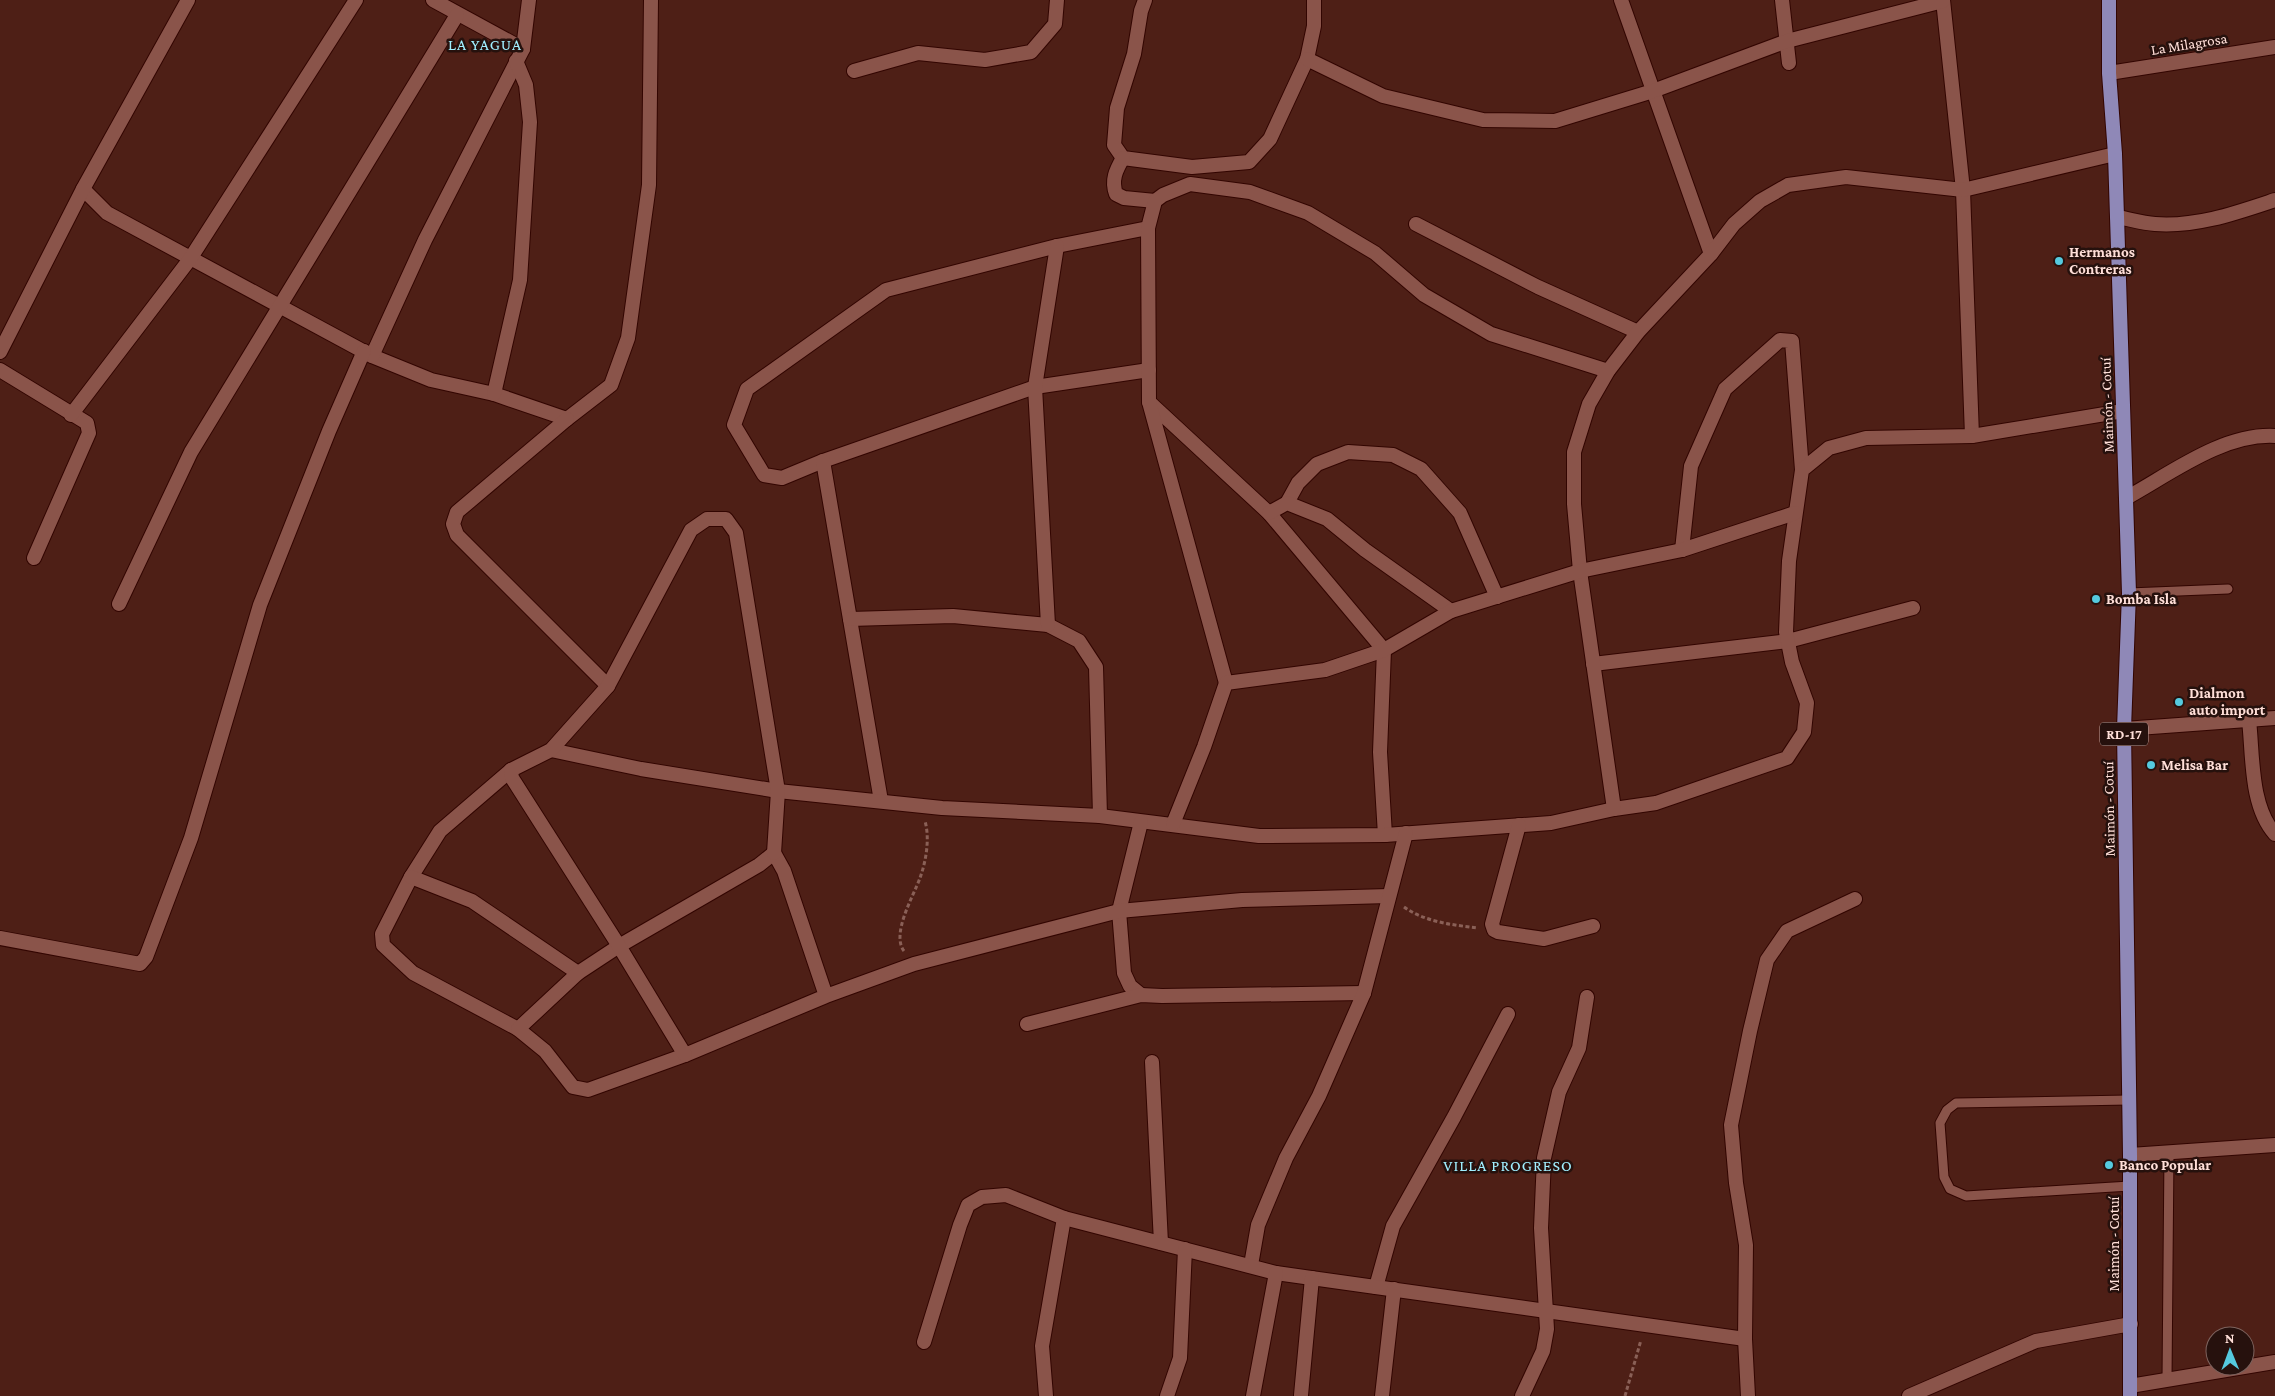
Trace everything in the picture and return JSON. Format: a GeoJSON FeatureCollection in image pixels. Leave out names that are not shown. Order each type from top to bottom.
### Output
{"type":"FeatureCollection","features":[{"type":"Feature","properties":{"kind":"main road","name":"RD-17"},"geometry":{"type":"LineString","coordinates":[[2109,0],[2109,72]]}},
{"type":"Feature","properties":{"kind":"main road","name":"Maimón - Cotuí"},"geometry":{"type":"LineString","coordinates":[[2109,72],[2115,154],[2129,592],[2124,729],[2130,1100],[2130,1391]]}},
{"type":"Feature","properties":{"kind":"street"},"geometry":{"type":"LineString","coordinates":[[0,352],[83,189],[188,0]]}},
{"type":"Feature","properties":{"kind":"street"},"geometry":{"type":"LineString","coordinates":[[71,415],[190,259],[356,0]]}},
{"type":"Feature","properties":{"kind":"street"},"geometry":{"type":"LineString","coordinates":[[433,0],[519,55],[526,85],[530,122],[520,280],[494,394]]}},
{"type":"Feature","properties":{"kind":"street"},"geometry":{"type":"LineString","coordinates":[[0,938],[140,964],[146,957],[191,838],[260,605],[329,430],[519,55],[529,0]]}},
{"type":"Feature","properties":{"kind":"street"},"geometry":{"type":"LineString","coordinates":[[608,686],[456,535],[453,524],[457,512],[567,419],[611,385],[628,338],[649,185],[651,0]]}},
{"type":"Feature","properties":{"kind":"street"},"geometry":{"type":"LineString","coordinates":[[854,71],[918,54],[985,60],[1031,52],[1054,24],[1057,0]]}},
{"type":"Feature","properties":{"kind":"street"},"geometry":{"type":"LineString","coordinates":[[1145,0],[1141,11],[1134,54],[1117,108],[1114,145],[1123,158],[1192,167],[1249,162],[1270,139],[1307,59],[1314,26],[1314,0]]}},
{"type":"Feature","properties":{"kind":"street"},"geometry":{"type":"LineString","coordinates":[[1621,0],[1711,254]]}},
{"type":"Feature","properties":{"kind":"street"},"geometry":{"type":"LineString","coordinates":[[1782,0],[1789,63]]}},
{"type":"Feature","properties":{"kind":"street"},"geometry":{"type":"LineString","coordinates":[[1307,59],[1383,96],[1483,120],[1555,121],[1653,90],[1787,41],[1943,1],[1963,190],[1972,436]]}},
{"type":"Feature","properties":{"kind":"street"},"geometry":{"type":"LineString","coordinates":[[119,604],[191,452],[457,14]]}},
{"type":"Feature","properties":{"kind":"street","name":"La Milagrosa"},"geometry":{"type":"LineString","coordinates":[[2109,72],[2275,47]]}},
{"type":"Feature","properties":{"kind":"street"},"geometry":{"type":"LineString","coordinates":[[1614,809],[1580,571],[1574,504],[1574,452],[1589,404],[1608,371],[1638,332],[1711,254],[1734,224],[1760,201],[1788,185],[1846,177],[1963,190],[2115,154]]}},
{"type":"Feature","properties":{"kind":"street"},"geometry":{"type":"LineString","coordinates":[[1123,158],[1116,171],[1113,186],[1116,194],[1124,198],[1155,201]]}},
{"type":"Feature","properties":{"kind":"street"},"geometry":{"type":"LineString","coordinates":[[1172,824],[1204,747],[1226,682],[1149,402],[1148,228],[1155,201],[1163,195],[1190,184],[1250,192],[1308,212],[1375,253],[1424,296],[1491,334],[1608,371]]}},
{"type":"Feature","properties":{"kind":"street"},"geometry":{"type":"LineString","coordinates":[[83,189],[107,213],[368,354],[430,380],[494,394],[567,419]]}},
{"type":"Feature","properties":{"kind":"street"},"geometry":{"type":"LineString","coordinates":[[2117,217],[2154,224],[2184,224],[2220,218],[2275,200]]}},
{"type":"Feature","properties":{"kind":"street"},"geometry":{"type":"LineString","coordinates":[[1416,224],[1538,286],[1638,332]]}},
{"type":"Feature","properties":{"kind":"street"},"geometry":{"type":"LineString","coordinates":[[1148,228],[1058,246],[886,290],[747,389],[734,425],[764,475],[782,478],[823,461],[1035,388],[1149,370]]}},
{"type":"Feature","properties":{"kind":"street"},"geometry":{"type":"LineString","coordinates":[[1048,625],[1035,388],[1058,246]]}},
{"type":"Feature","properties":{"kind":"street"},"geometry":{"type":"LineString","coordinates":[[551,750],[641,769],[778,791],[918,806],[1100,816],[1260,836],[1385,835],[1551,823],[1614,809],[1656,803],[1787,758],[1804,732],[1807,704],[1792,662],[1788,641],[1786,598],[1795,513],[1802,470],[1792,341],[1780,340],[1725,389],[1691,466],[1682,550]]}},
{"type":"Feature","properties":{"kind":"street"},"geometry":{"type":"LineString","coordinates":[[0,370],[87,423],[89,434],[34,558]]}},
{"type":"Feature","properties":{"kind":"street"},"geometry":{"type":"LineString","coordinates":[[1149,402],[1269,514],[1384,650],[1380,752],[1385,835]]}},
{"type":"Feature","properties":{"kind":"street"},"geometry":{"type":"LineString","coordinates":[[1802,470],[1829,448],[1866,438],[1972,436],[2123,411]]}},
{"type":"Feature","properties":{"kind":"street"},"geometry":{"type":"LineString","coordinates":[[2126,498],[2213,449],[2239,439],[2275,436]]}},
{"type":"Feature","properties":{"kind":"street"},"geometry":{"type":"LineString","coordinates":[[1269,514],[1287,502],[1298,483],[1317,464],[1348,452],[1393,455],[1422,469],[1460,513],[1497,597]]}},
{"type":"Feature","properties":{"kind":"street"},"geometry":{"type":"LineString","coordinates":[[823,461],[881,801]]}},
{"type":"Feature","properties":{"kind":"street"},"geometry":{"type":"LineString","coordinates":[[1287,502],[1327,519],[1365,550],[1451,611]]}},
{"type":"Feature","properties":{"kind":"street"},"geometry":{"type":"LineString","coordinates":[[1226,682],[1325,670],[1384,650],[1451,611],[1580,571],[1682,550],[1795,513]]}},
{"type":"Feature","properties":{"kind":"street"},"geometry":{"type":"LineString","coordinates":[[826,996],[784,870],[774,853],[778,791],[736,534],[726,519],[707,519],[691,530],[608,686],[551,750],[511,770],[440,831],[411,877],[382,934],[383,945],[414,973],[518,1029],[545,1050],[573,1087],[588,1090],[685,1055],[826,996],[914,964],[1119,911],[1242,900],[1389,896]]}},
{"type":"Feature","properties":{"kind":"street"},"geometry":{"type":"LineString","coordinates":[[1593,664],[1788,641],[1913,608]]}},
{"type":"Feature","properties":{"kind":"street"},"geometry":{"type":"LineString","coordinates":[[850,619],[953,616],[1048,625],[1079,641],[1096,667],[1100,816]]}},
{"type":"Feature","properties":{"kind":"street"},"geometry":{"type":"LineString","coordinates":[[2124,729],[2275,718]]}},
{"type":"Feature","properties":{"kind":"street"},"geometry":{"type":"LineString","coordinates":[[2249,720],[2258,806],[2268,826],[2275,834]]}},
{"type":"Feature","properties":{"kind":"street"},"geometry":{"type":"LineString","coordinates":[[511,770],[512,778],[619,946],[685,1055]]}},
{"type":"Feature","properties":{"kind":"street"},"geometry":{"type":"LineString","coordinates":[[1141,822],[1119,911],[1124,973],[1130,986],[1141,995]]}},
{"type":"Feature","properties":{"kind":"street"},"geometry":{"type":"LineString","coordinates":[[1519,825],[1492,924],[1494,930],[1544,939],[1593,926]]}},
{"type":"Feature","properties":{"kind":"street"},"geometry":{"type":"LineString","coordinates":[[1252,1266],[1258,1225],[1286,1158],[1320,1096],[1364,993],[1406,833]]}},
{"type":"Feature","properties":{"kind":"street"},"geometry":{"type":"LineString","coordinates":[[518,1029],[578,973],[619,946],[759,865],[774,853]]}},
{"type":"Feature","properties":{"kind":"street"},"geometry":{"type":"LineString","coordinates":[[411,877],[472,901],[578,973]]}},
{"type":"Feature","properties":{"kind":"street"},"geometry":{"type":"LineString","coordinates":[[1748,1396],[1745,1339],[1746,1245],[1736,1183],[1731,1125],[1767,960],[1787,931],[1855,898]]}},
{"type":"Feature","properties":{"kind":"street"},"geometry":{"type":"LineString","coordinates":[[1027,1024],[1141,995],[1364,993]]}},
{"type":"Feature","properties":{"kind":"street"},"geometry":{"type":"LineString","coordinates":[[1522,1396],[1543,1351],[1547,1329],[1541,1228],[1544,1158],[1559,1092],[1579,1048],[1587,997]]}},
{"type":"Feature","properties":{"kind":"street"},"geometry":{"type":"LineString","coordinates":[[1376,1287],[1393,1226],[1454,1117],[1508,1014]]}},
{"type":"Feature","properties":{"kind":"street"},"geometry":{"type":"LineString","coordinates":[[1152,1062],[1161,1243]]}},
{"type":"Feature","properties":{"kind":"street"},"geometry":{"type":"LineString","coordinates":[[2130,1154],[2275,1145]]}},
{"type":"Feature","properties":{"kind":"street"},"geometry":{"type":"LineString","coordinates":[[924,1342],[960,1225],[968,1205],[982,1198],[1006,1195],[1064,1218],[1276,1273],[1745,1339]]}},
{"type":"Feature","properties":{"kind":"street"},"geometry":{"type":"LineString","coordinates":[[1046,1396],[1042,1346],[1064,1218]]}},
{"type":"Feature","properties":{"kind":"street"},"geometry":{"type":"LineString","coordinates":[[1167,1396],[1180,1358],[1185,1249]]}},
{"type":"Feature","properties":{"kind":"street"},"geometry":{"type":"LineString","coordinates":[[1253,1396],[1276,1273]]}},
{"type":"Feature","properties":{"kind":"street"},"geometry":{"type":"LineString","coordinates":[[1301,1395],[1312,1278]]}},
{"type":"Feature","properties":{"kind":"street"},"geometry":{"type":"LineString","coordinates":[[1382,1396],[1394,1289]]}},
{"type":"Feature","properties":{"kind":"street"},"geometry":{"type":"LineString","coordinates":[[1909,1396],[2036,1341],[2131,1324]]}},
{"type":"Feature","properties":{"kind":"street"},"geometry":{"type":"LineString","coordinates":[[2130,1391],[2167,1380],[2275,1362]]}},
{"type":"Feature","properties":{"kind":"lane"},"geometry":{"type":"LineString","coordinates":[[2129,592],[2228,589]]}},
{"type":"Feature","properties":{"kind":"lane"},"geometry":{"type":"LineString","coordinates":[[2130,1100],[1956,1103],[1947,1110],[1940,1123],[1944,1177],[1950,1189],[1966,1196],[2130,1186]]}},
{"type":"Feature","properties":{"kind":"lane"},"geometry":{"type":"LineString","coordinates":[[2167,1380],[2169,1152]]}},
{"type":"Feature","properties":{"kind":"path"},"geometry":{"type":"LineString","coordinates":[[914,964],[899,941],[901,928],[921,876],[928,838],[925,823],[918,806]]}},
{"type":"Feature","properties":{"kind":"path"},"geometry":{"type":"LineString","coordinates":[[1389,896],[1412,912],[1445,924],[1494,930]]}},
{"type":"Feature","properties":{"kind":"path"},"geometry":{"type":"LineString","coordinates":[[1625,1396],[1646,1325]]}},
{"type":"Feature","properties":{"kind":"place","name":"Hermanos Contreras"},"geometry":{"type":"Point","coordinates":[2059,261]}},
{"type":"Feature","properties":{"kind":"place","name":"Bomba Isla"},"geometry":{"type":"Point","coordinates":[2096,599]}},
{"type":"Feature","properties":{"kind":"place","name":"Dialmon auto import"},"geometry":{"type":"Point","coordinates":[2179,702]}},
{"type":"Feature","properties":{"kind":"place","name":"Melisa Bar"},"geometry":{"type":"Point","coordinates":[2151,765]}},
{"type":"Feature","properties":{"kind":"place","name":"Banco Popular"},"geometry":{"type":"Point","coordinates":[2109,1165]}},
{"type":"Feature","properties":{"kind":"district","name":"LA YAGUA"},"geometry":{"type":"Point","coordinates":[485,44]}},
{"type":"Feature","properties":{"kind":"district","name":"VILLA PROGRESO"},"geometry":{"type":"Point","coordinates":[1508,1165]}}]}
